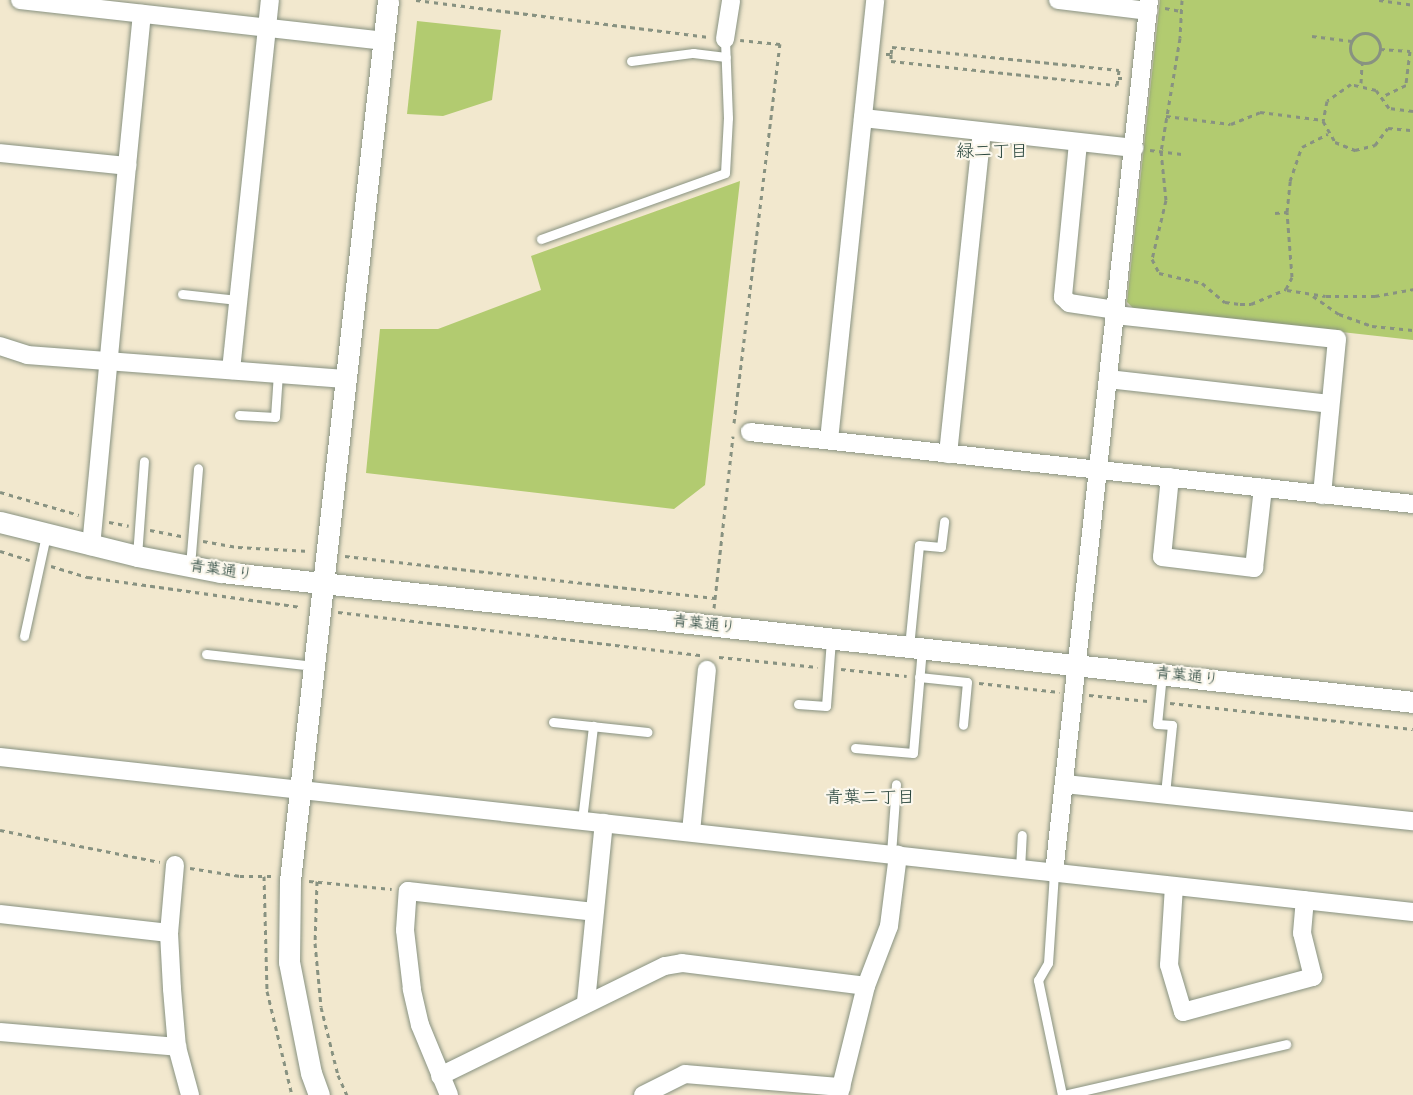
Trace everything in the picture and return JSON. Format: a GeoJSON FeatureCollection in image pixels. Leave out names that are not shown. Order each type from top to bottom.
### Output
{"type":"FeatureCollection","features":[{"type":"Feature","properties":{"kind":"street"},"geometry":{"type":"LineString","coordinates":[[20,0],[65,3],[383,41]]}},
{"type":"Feature","properties":{"kind":"street"},"geometry":{"type":"LineString","coordinates":[[231,370],[270,0]]}},
{"type":"Feature","properties":{"kind":"street"},"geometry":{"type":"LineString","coordinates":[[319,1095],[310,1073],[289,962],[290,881],[325,584],[345,379],[388,0]]}},
{"type":"Feature","properties":{"kind":"street"},"geometry":{"type":"LineString","coordinates":[[725,48],[731,0]]}},
{"type":"Feature","properties":{"kind":"street"},"geometry":{"type":"LineString","coordinates":[[829,440],[876,0]]}},
{"type":"Feature","properties":{"kind":"street"},"geometry":{"type":"LineString","coordinates":[[1054,873],[1079,666],[1098,469],[1149,5],[1058,0]]}},
{"type":"Feature","properties":{"kind":"street"},"geometry":{"type":"LineString","coordinates":[[91,546],[142,14]]}},
{"type":"Feature","properties":{"kind":"street"},"geometry":{"type":"LineString","coordinates":[[863,118],[982,133],[1134,148]]}},
{"type":"Feature","properties":{"kind":"street"},"geometry":{"type":"LineString","coordinates":[[948,454],[982,133]]}},
{"type":"Feature","properties":{"kind":"street"},"geometry":{"type":"LineString","coordinates":[[1078,143],[1063,297],[1069,303],[1116,313],[1337,339],[1322,495]]}},
{"type":"Feature","properties":{"kind":"street"},"geometry":{"type":"LineString","coordinates":[[0,154],[127,166]]}},
{"type":"Feature","properties":{"kind":"street"},"geometry":{"type":"LineString","coordinates":[[0,346],[27,355],[345,379]]}},
{"type":"Feature","properties":{"kind":"street"},"geometry":{"type":"LineString","coordinates":[[1108,379],[1330,404]]}},
{"type":"Feature","properties":{"kind":"street"},"geometry":{"type":"LineString","coordinates":[[750,432],[1413,504]]}},
{"type":"Feature","properties":{"kind":"street"},"geometry":{"type":"LineString","coordinates":[[1170,477],[1162,557],[1254,568],[1263,488]]}},
{"type":"Feature","properties":{"kind":"street","name":"青葉通り"},"geometry":{"type":"LineString","coordinates":[[1,526],[190,566],[325,584],[1413,702]]}},
{"type":"Feature","properties":{"kind":"street"},"geometry":{"type":"LineString","coordinates":[[691,832],[707,670]]}},
{"type":"Feature","properties":{"kind":"street"},"geometry":{"type":"LineString","coordinates":[[0,757],[1413,912]]}},
{"type":"Feature","properties":{"kind":"street"},"geometry":{"type":"LineString","coordinates":[[1065,784],[1413,821]]}},
{"type":"Feature","properties":{"kind":"street"},"geometry":{"type":"LineString","coordinates":[[586,1002],[604,823]]}},
{"type":"Feature","properties":{"kind":"street"},"geometry":{"type":"LineString","coordinates":[[643,1095],[685,1074],[840,1091],[867,986],[889,926],[894,855]]}},
{"type":"Feature","properties":{"kind":"street"},"geometry":{"type":"LineString","coordinates":[[175,865],[169,933],[177,1047],[190,1095]]}},
{"type":"Feature","properties":{"kind":"street"},"geometry":{"type":"LineString","coordinates":[[1174,886],[1169,965],[1183,1012],[1313,977],[1302,933],[1305,900]]}},
{"type":"Feature","properties":{"kind":"street"},"geometry":{"type":"LineString","coordinates":[[449,1095],[420,1025],[412,989],[405,930],[408,891],[594,912]]}},
{"type":"Feature","properties":{"kind":"street"},"geometry":{"type":"LineString","coordinates":[[0,914],[169,933]]}},
{"type":"Feature","properties":{"kind":"street"},"geometry":{"type":"LineString","coordinates":[[440,1076],[586,1002],[665,966],[682,963],[867,986]]}},
{"type":"Feature","properties":{"kind":"street"},"geometry":{"type":"LineString","coordinates":[[0,1032],[177,1047]]}},
{"type":"Feature","properties":{"kind":"lane"},"geometry":{"type":"LineString","coordinates":[[541,239],[725,173],[725,48],[631,61]]}},
{"type":"Feature","properties":{"kind":"lane"},"geometry":{"type":"LineString","coordinates":[[182,294],[238,300]]}},
{"type":"Feature","properties":{"kind":"lane"},"geometry":{"type":"LineString","coordinates":[[238,415],[276,417],[278,374]]}},
{"type":"Feature","properties":{"kind":"lane"},"geometry":{"type":"LineString","coordinates":[[137,556],[144,461]]}},
{"type":"Feature","properties":{"kind":"lane"},"geometry":{"type":"LineString","coordinates":[[190,566],[198,468]]}},
{"type":"Feature","properties":{"kind":"lane"},"geometry":{"type":"LineString","coordinates":[[855,748],[913,753],[920,677],[915,648],[919,545],[941,547],[944,521]]}},
{"type":"Feature","properties":{"kind":"lane"},"geometry":{"type":"LineString","coordinates":[[24,636],[42,563],[46,535]]}},
{"type":"Feature","properties":{"kind":"lane"},"geometry":{"type":"LineString","coordinates":[[798,704],[826,706],[831,639]]}},
{"type":"Feature","properties":{"kind":"lane"},"geometry":{"type":"LineString","coordinates":[[206,654],[315,666]]}},
{"type":"Feature","properties":{"kind":"lane"},"geometry":{"type":"LineString","coordinates":[[1162,674],[1157,724],[1172,725],[1165,794]]}},
{"type":"Feature","properties":{"kind":"lane"},"geometry":{"type":"LineString","coordinates":[[920,677],[967,682],[963,725]]}},
{"type":"Feature","properties":{"kind":"lane"},"geometry":{"type":"LineString","coordinates":[[553,722],[647,732]]}},
{"type":"Feature","properties":{"kind":"lane"},"geometry":{"type":"LineString","coordinates":[[582,820],[593,726]]}},
{"type":"Feature","properties":{"kind":"lane"},"geometry":{"type":"LineString","coordinates":[[894,855],[896,784]]}},
{"type":"Feature","properties":{"kind":"lane"},"geometry":{"type":"LineString","coordinates":[[1020,869],[1022,835]]}},
{"type":"Feature","properties":{"kind":"lane"},"geometry":{"type":"LineString","coordinates":[[1054,873],[1048,963],[1038,980],[1063,1095],[1286,1044]]}},
{"type":"Feature","properties":{"kind":"path"},"geometry":{"type":"LineString","coordinates":[[416,0],[725,48],[780,44],[712,626]]}},
{"type":"Feature","properties":{"kind":"path"},"geometry":{"type":"LineString","coordinates":[[1182,0],[1180,38],[1161,151],[1166,200],[1152,259],[1159,273],[1202,283],[1225,302],[1240,304],[1286,289],[1311,295],[1375,296],[1413,289]]}},
{"type":"Feature","properties":{"kind":"path"},"geometry":{"type":"LineString","coordinates":[[1379,0],[1413,5]]}},
{"type":"Feature","properties":{"kind":"path"},"geometry":{"type":"LineString","coordinates":[[1312,36],[1352,41],[1369,34],[1380,49],[1410,51],[1406,85],[1383,96]]}},
{"type":"Feature","properties":{"kind":"path"},"geometry":{"type":"LineString","coordinates":[[1352,41],[1351,55],[1362,63],[1375,60],[1380,49]]}},
{"type":"Feature","properties":{"kind":"path"},"geometry":{"type":"LineString","coordinates":[[892,47],[1119,70],[1117,85],[891,61],[891,54],[892,47]]}},
{"type":"Feature","properties":{"kind":"path"},"geometry":{"type":"LineString","coordinates":[[870,52],[891,54]]}},
{"type":"Feature","properties":{"kind":"path"},"geometry":{"type":"LineString","coordinates":[[1361,84],[1362,63]]}},
{"type":"Feature","properties":{"kind":"path"},"geometry":{"type":"LineString","coordinates":[[1118,78],[1141,80]]}},
{"type":"Feature","properties":{"kind":"path"},"geometry":{"type":"LineString","coordinates":[[1413,111],[1389,108],[1383,96],[1361,84],[1351,84],[1333,93],[1323,110],[1323,120],[1328,134],[1344,148],[1355,150],[1375,145],[1388,128],[1413,130]]}},
{"type":"Feature","properties":{"kind":"path"},"geometry":{"type":"LineString","coordinates":[[1166,116],[1231,124],[1260,112],[1323,120]]}},
{"type":"Feature","properties":{"kind":"path"},"geometry":{"type":"LineString","coordinates":[[1286,289],[1292,277],[1287,212],[1290,181],[1302,147],[1328,134]]}},
{"type":"Feature","properties":{"kind":"path"},"geometry":{"type":"LineString","coordinates":[[1134,148],[1184,154]]}},
{"type":"Feature","properties":{"kind":"path"},"geometry":{"type":"LineString","coordinates":[[1275,213],[1287,212]]}},
{"type":"Feature","properties":{"kind":"path"},"geometry":{"type":"LineString","coordinates":[[1311,295],[1339,314],[1372,326],[1413,330]]}},
{"type":"Feature","properties":{"kind":"path"},"geometry":{"type":"LineString","coordinates":[[0,492],[94,519],[238,547],[328,552],[349,559],[715,598]]}},
{"type":"Feature","properties":{"kind":"path"},"geometry":{"type":"LineString","coordinates":[[0,551],[88,577],[321,610],[920,677]]}},
{"type":"Feature","properties":{"kind":"path"},"geometry":{"type":"LineString","coordinates":[[967,682],[1413,729]]}},
{"type":"Feature","properties":{"kind":"path"},"geometry":{"type":"LineString","coordinates":[[0,830],[175,865],[264,876],[267,992],[292,1095]]}},
{"type":"Feature","properties":{"kind":"path"},"geometry":{"type":"LineString","coordinates":[[346,1095],[321,1007],[315,943],[317,881],[408,891]]}},
{"type":"Feature","properties":{"kind":"green space"},"geometry":{"type":"Polygon","coordinates":[[[1160,0],[1413,0],[1413,340],[1134,309],[1127,302],[1160,0]]]}},
{"type":"Feature","properties":{"kind":"green space"},"geometry":{"type":"Polygon","coordinates":[[[417,21],[501,30],[492,100],[443,116],[407,114],[417,21]]]}},
{"type":"Feature","properties":{"kind":"green space"},"geometry":{"type":"Polygon","coordinates":[[[740,181],[705,485],[674,509],[366,473],[380,329],[438,329],[541,290],[531,256],[740,181]]]}},
{"type":"Feature","properties":{"kind":"district","name":"緑二丁目"},"geometry":{"type":"Point","coordinates":[992,153]}},
{"type":"Feature","properties":{"kind":"district","name":"青葉二丁目"},"geometry":{"type":"Point","coordinates":[870,799]}}]}
